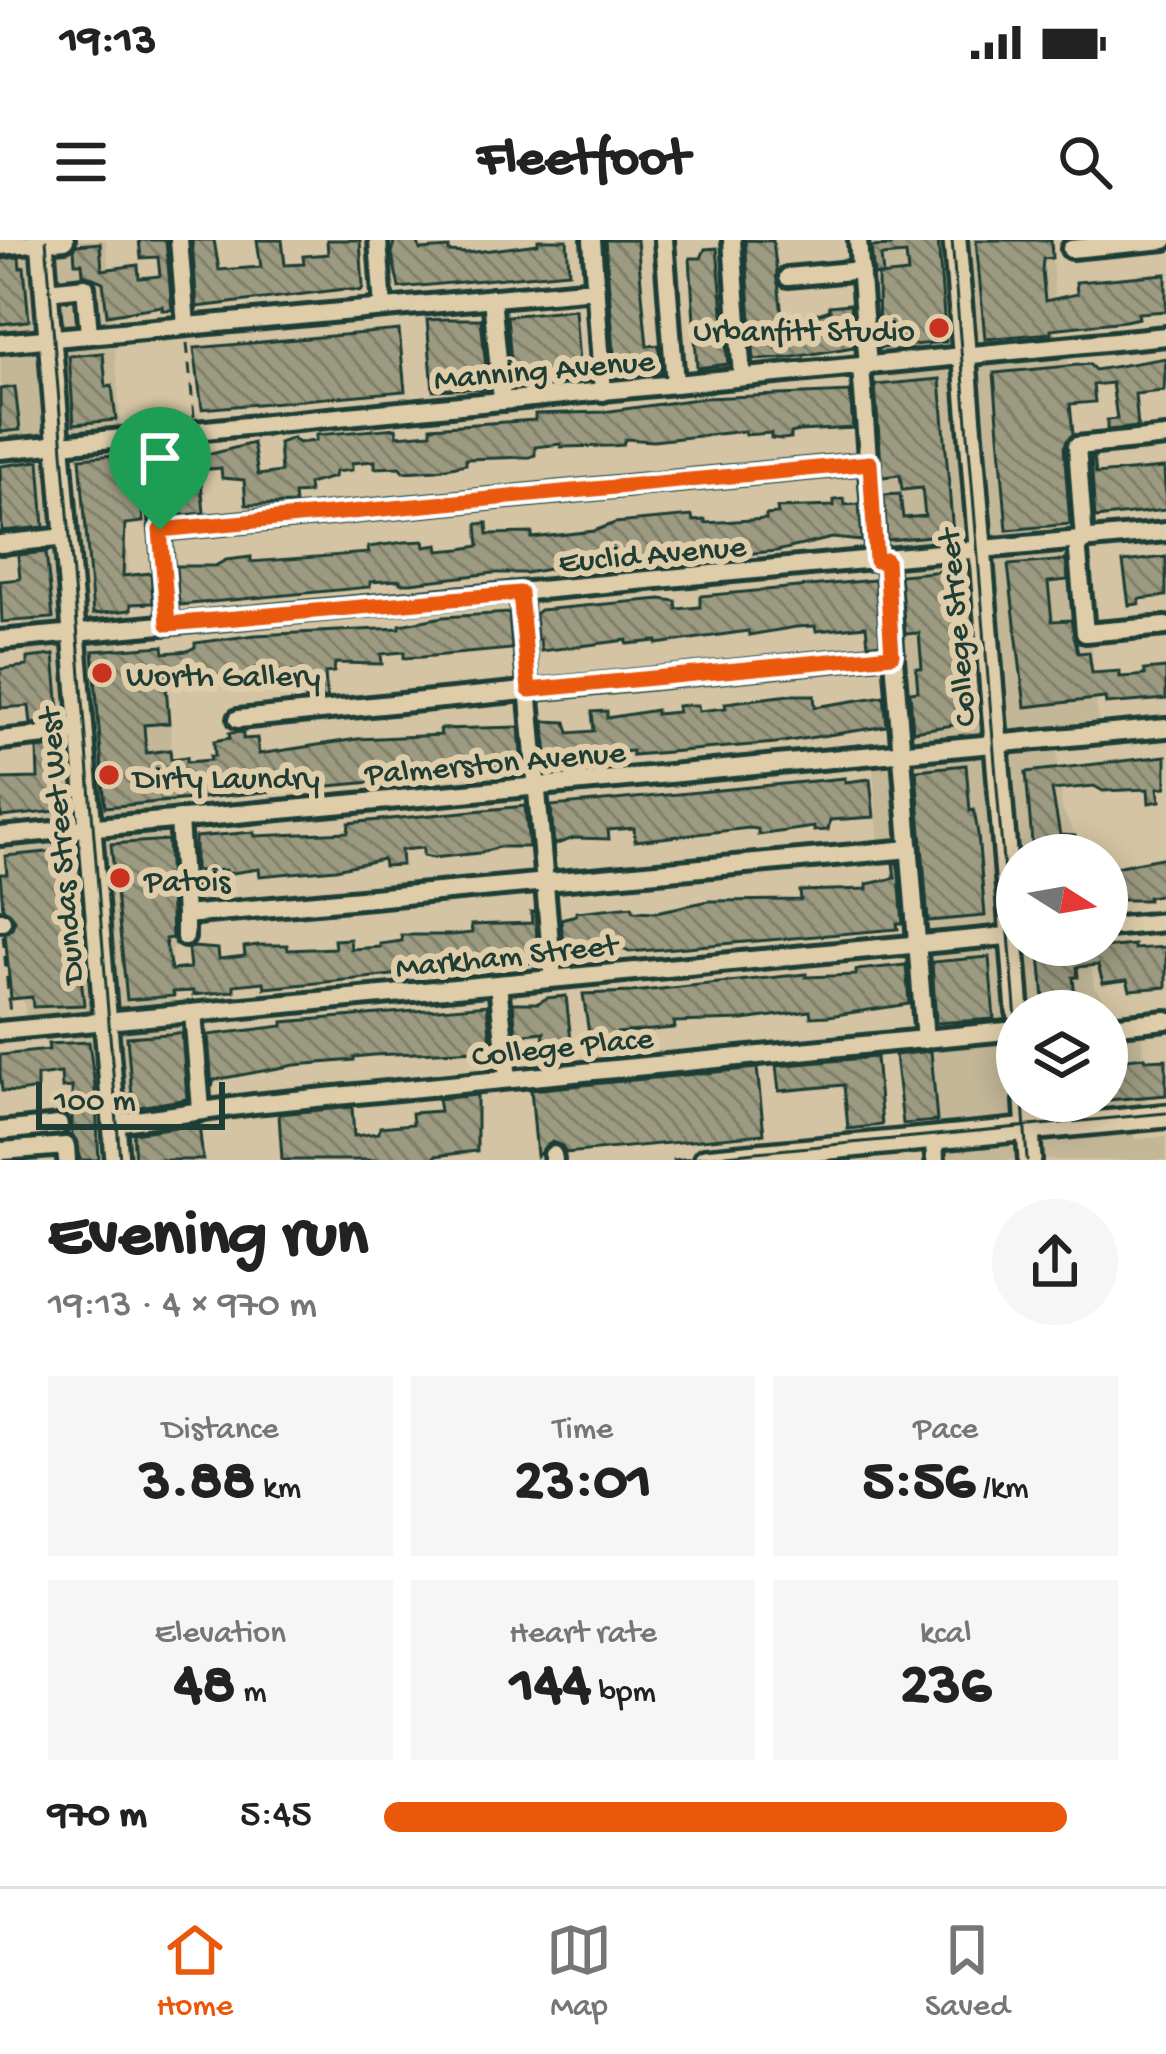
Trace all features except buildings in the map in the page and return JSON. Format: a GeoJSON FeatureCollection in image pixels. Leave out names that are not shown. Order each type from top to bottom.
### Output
{"type":"FeatureCollection","features":[{"type":"Feature","properties":{"kind":"main road","name":"College Street"},"geometry":{"type":"LineString","coordinates":[[955,240],[1005,834]]}},
{"type":"Feature","properties":{"kind":"main road","name":"Dundas Street West"},"geometry":{"type":"LineString","coordinates":[[50,241],[50,337],[117,1160]]}},
{"type":"Feature","properties":{"kind":"main road"},"geometry":{"type":"LineString","coordinates":[[705,1160],[935,1149],[1028,1130],[1166,1116]]}},
{"type":"Feature","properties":{"kind":"main road"},"geometry":{"type":"LineString","coordinates":[[1027,1122],[1030,1160]]}},
{"type":"Feature","properties":{"kind":"street"},"geometry":{"type":"LineString","coordinates":[[179,240],[186,325]]}},
{"type":"Feature","properties":{"kind":"street"},"geometry":{"type":"LineString","coordinates":[[378,240],[383,308]]}},
{"type":"Feature","properties":{"kind":"street"},"geometry":{"type":"LineString","coordinates":[[592,240],[603,392]]}},
{"type":"Feature","properties":{"kind":"street"},"geometry":{"type":"LineString","coordinates":[[664,240],[675,384]]}},
{"type":"Feature","properties":{"kind":"street"},"geometry":{"type":"LineString","coordinates":[[732,240],[742,377]]}},
{"type":"Feature","properties":{"kind":"street"},"geometry":{"type":"LineString","coordinates":[[858,240],[870,463],[892,655],[925,1040]]}},
{"type":"Feature","properties":{"kind":"street"},"geometry":{"type":"LineString","coordinates":[[1071,249],[1165,240]]}},
{"type":"Feature","properties":{"kind":"street"},"geometry":{"type":"LineString","coordinates":[[0,246],[50,241]]}},
{"type":"Feature","properties":{"kind":"street"},"geometry":{"type":"LineString","coordinates":[[788,277],[861,269]]}},
{"type":"Feature","properties":{"kind":"street"},"geometry":{"type":"LineString","coordinates":[[47,291],[85,287],[93,311],[89,334]]}},
{"type":"Feature","properties":{"kind":"street"},"geometry":{"type":"LineString","coordinates":[[0,343],[595,289]]}},
{"type":"Feature","properties":{"kind":"street"},"geometry":{"type":"LineString","coordinates":[[493,298],[502,401]]}},
{"type":"Feature","properties":{"kind":"street","name":"Manning Avenue"},"geometry":{"type":"LineString","coordinates":[[0,450],[1166,336]]}},
{"type":"Feature","properties":{"kind":"street"},"geometry":{"type":"LineString","coordinates":[[152,435],[168,624]]}},
{"type":"Feature","properties":{"kind":"street"},"geometry":{"type":"LineString","coordinates":[[1166,437],[1077,446],[1085,633],[1166,626]]}},
{"type":"Feature","properties":{"kind":"street"},"geometry":{"type":"LineString","coordinates":[[160,530],[870,463]]}},
{"type":"Feature","properties":{"kind":"street","name":"Euclid Avenue"},"geometry":{"type":"LineString","coordinates":[[0,640],[1166,532]]}},
{"type":"Feature","properties":{"kind":"street"},"geometry":{"type":"LineString","coordinates":[[0,544],[66,537]]}},
{"type":"Feature","properties":{"kind":"street"},"geometry":{"type":"LineString","coordinates":[[520,593],[553,979]]}},
{"type":"Feature","properties":{"kind":"street"},"geometry":{"type":"LineString","coordinates":[[238,719],[892,655]]}},
{"type":"Feature","properties":{"kind":"street","name":"Palmerston Avenue"},"geometry":{"type":"LineString","coordinates":[[0,836],[1166,728]]}},
{"type":"Feature","properties":{"kind":"street"},"geometry":{"type":"LineString","coordinates":[[0,740],[82,731]]}},
{"type":"Feature","properties":{"kind":"street"},"geometry":{"type":"LineString","coordinates":[[178,819],[185,937]]}},
{"type":"Feature","properties":{"kind":"street"},"geometry":{"type":"LineString","coordinates":[[185,915],[910,848]]}},
{"type":"Feature","properties":{"kind":"street"},"geometry":{"type":"LineString","coordinates":[[1128,925],[1166,922]]}},
{"type":"Feature","properties":{"kind":"street","name":"Markham Street"},"geometry":{"type":"LineString","coordinates":[[6,1030],[996,937]]}},
{"type":"Feature","properties":{"kind":"street"},"geometry":{"type":"LineString","coordinates":[[498,984],[508,1079]]}},
{"type":"Feature","properties":{"kind":"street"},"geometry":{"type":"LineString","coordinates":[[193,1013],[200,1109]]}},
{"type":"Feature","properties":{"kind":"street"},"geometry":{"type":"LineString","coordinates":[[1128,1023],[1166,1020]]}},
{"type":"Feature","properties":{"kind":"street","name":"College Place"},"geometry":{"type":"LineString","coordinates":[[114,1123],[200,1109],[996,1032]]}},
{"type":"Feature","properties":{"kind":"street"},"geometry":{"type":"LineString","coordinates":[[0,1131],[59,1125]]}},
{"type":"Feature","properties":{"kind":"street"},"geometry":{"type":"LineString","coordinates":[[2,1151],[66,1146],[67,1160]]}},
{"type":"Feature","properties":{"kind":"path"},"geometry":{"type":"LineString","coordinates":[[186,325],[196,430]]}},
{"type":"Feature","properties":{"kind":"path"},"geometry":{"type":"LineString","coordinates":[[1,921],[6,1030]]}},
{"type":"Feature","properties":{"kind":"shaded area"},"geometry":{"type":"Polygon","coordinates":[[[0,240],[106,240],[121,426],[42,433],[50,530],[125,524],[134,639],[119,642],[122,683],[126,693],[168,690],[184,938],[171,951],[177,1026],[191,1025],[198,1108],[94,1118],[97,1160],[0,1160],[0,1123],[73,1116],[66,1015],[26,1018],[1,823],[44,819],[15,547],[2,548],[0,240]]]}},
{"type":"Feature","properties":{"kind":"shaded area"},"geometry":{"type":"Polygon","coordinates":[[[860,240],[1051,240],[1058,356],[1068,356],[1098,720],[1055,725],[1062,808],[1074,834],[996,834],[996,966],[1092,966],[1097,990],[996,990],[996,1122],[1128,1122],[1128,1023],[1140,1022],[1148,1097],[1136,1119],[1134,1139],[1166,1137],[1166,1160],[933,1160],[937,1121],[906,847],[879,849],[873,766],[902,761],[884,548],[878,547],[860,240]]]}},
{"type":"Feature","properties":{"kind":"tram line"},"geometry":{"type":"LineString","coordinates":[[46,240],[120,1160]]}},
{"type":"Feature","properties":{"kind":"tram line"},"geometry":{"type":"LineString","coordinates":[[952,240],[1014,990]]}},
{"type":"Feature","properties":{"kind":"tram line"},"geometry":{"type":"LineString","coordinates":[[673,1160],[1166,1113]]}},
{"type":"Feature","properties":{"kind":"tram line"},"geometry":{"type":"LineString","coordinates":[[1024,1122],[1027,1160]]}},
{"type":"Feature","properties":{"kind":"place","name":"Urbanfitt Studio"},"geometry":{"type":"Point","coordinates":[939,328]}},
{"type":"Feature","properties":{"kind":"place","name":"Worth Gallery"},"geometry":{"type":"Point","coordinates":[102,673]}},
{"type":"Feature","properties":{"kind":"place","name":"Dirty Laundry"},"geometry":{"type":"Point","coordinates":[109,775]}},
{"type":"Feature","properties":{"kind":"place","name":"Patois"},"geometry":{"type":"Point","coordinates":[120,878]}},
{"type":"Feature","properties":{"kind":"route"},"geometry":{"type":"LineString","coordinates":[[870,463],[876,561],[886,560],[892,655],[529,690],[520,593],[168,624],[160,530],[870,463]]}}]}
